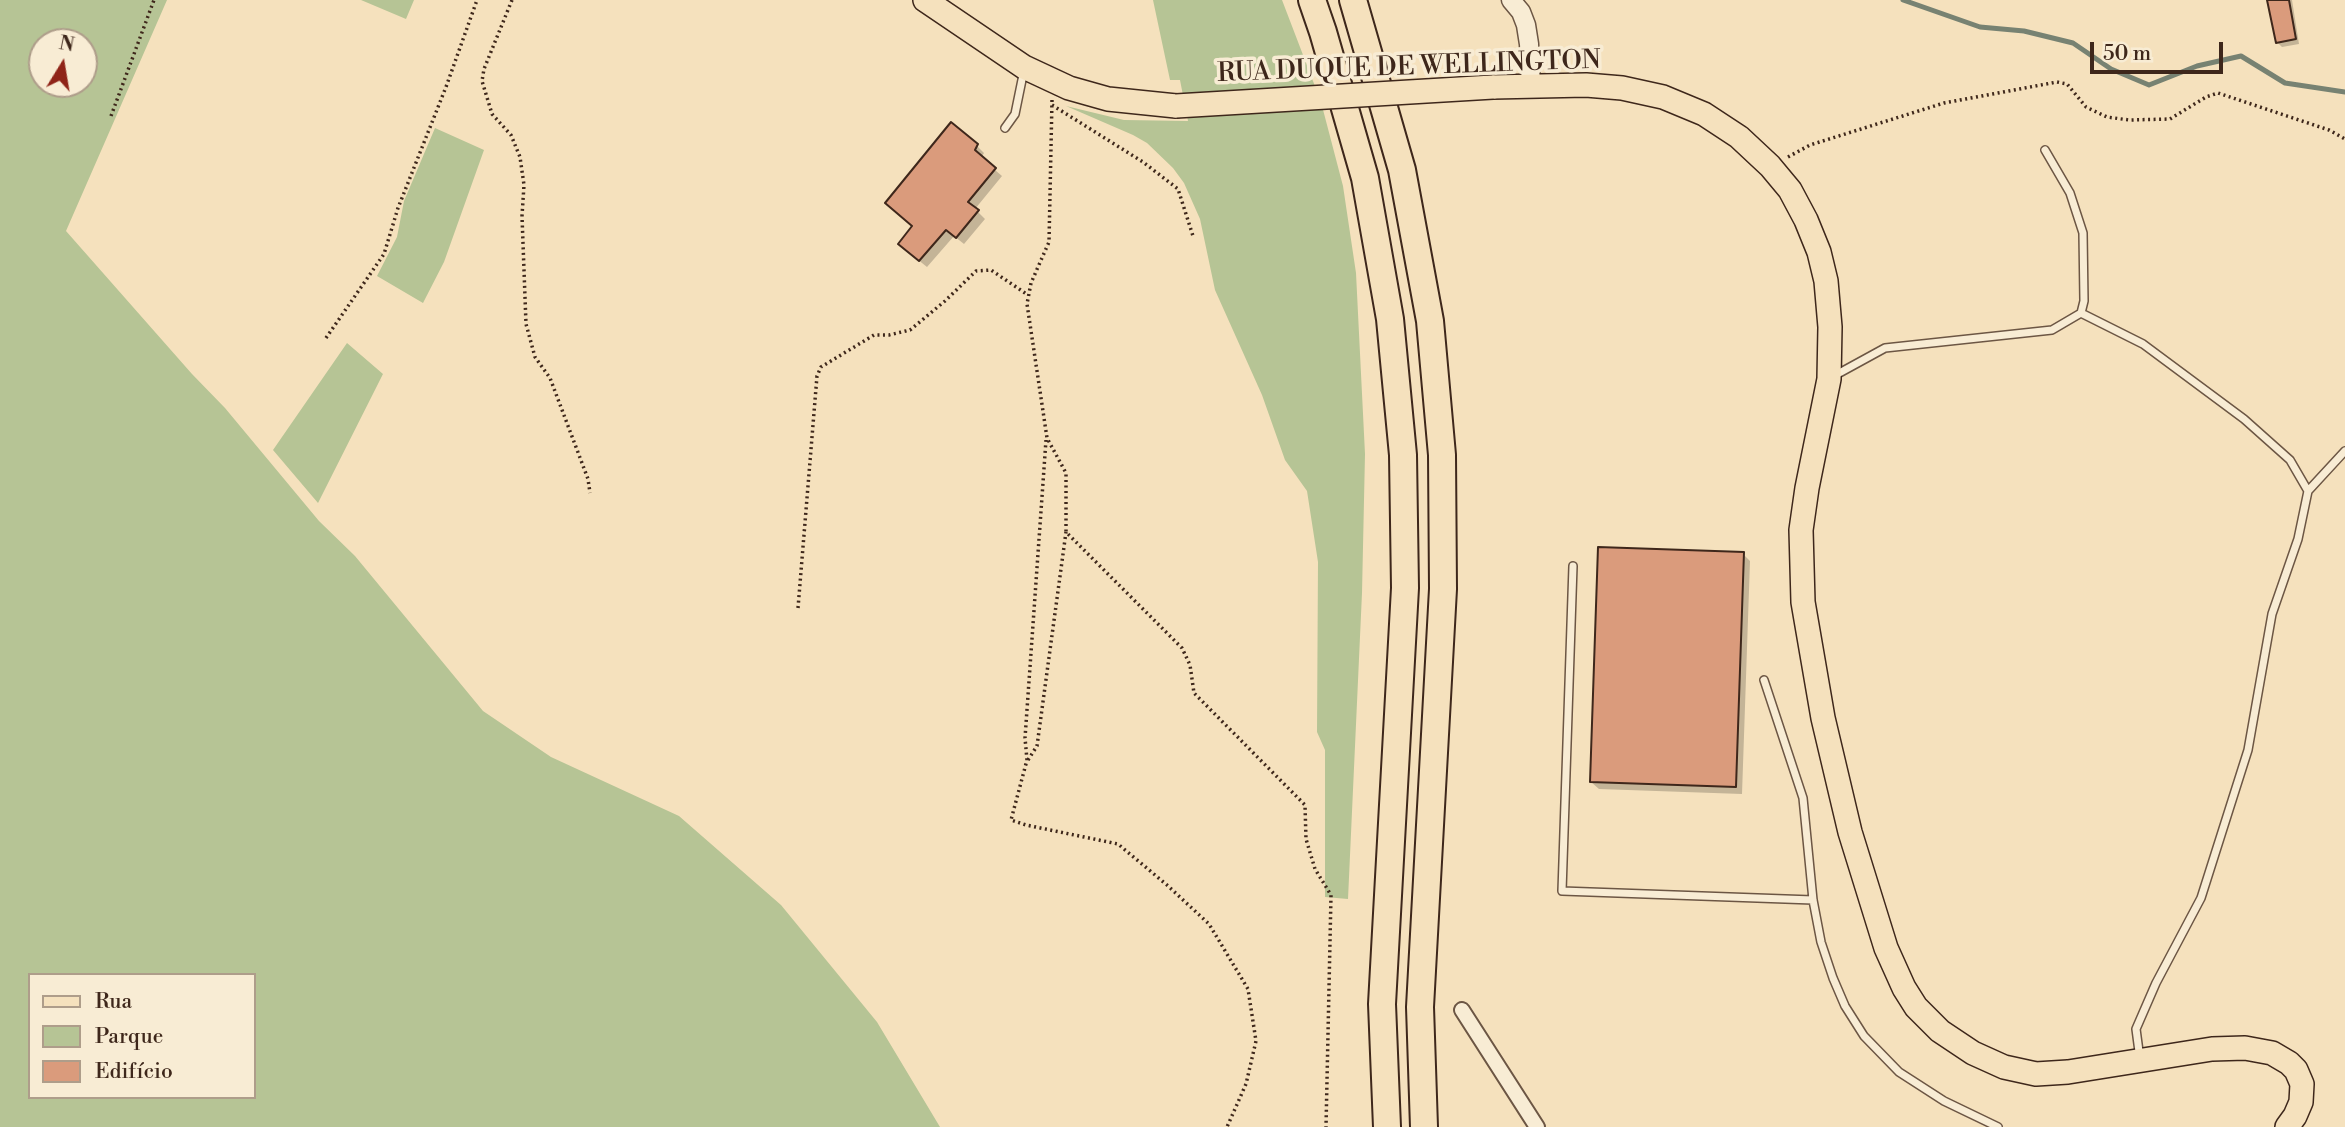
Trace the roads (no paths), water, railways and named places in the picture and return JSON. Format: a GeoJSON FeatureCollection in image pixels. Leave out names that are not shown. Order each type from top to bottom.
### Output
{"type":"FeatureCollection","features":[{"type":"Feature","properties":{"kind":"highway"},"geometry":{"type":"LineString","coordinates":[[1312,0],[1365,178],[1390,319],[1403,455],[1405,588],[1382,1004],[1387,1127]]}},
{"type":"Feature","properties":{"kind":"highway"},"geometry":{"type":"LineString","coordinates":[[1353,0],[1402,170],[1430,321],[1442,455],[1443,589],[1420,1007],[1423,1127]]}},
{"type":"Feature","properties":{"kind":"main road","name":"RUA DUQUE DE WELLINGTON"},"geometry":{"type":"LineString","coordinates":[[925,0],[1024,67],[1108,99],[1176,106],[1586,85],[1622,88],[1663,97],[1704,114],[1739,137],[1770,166],[1790,190],[1807,220],[1826,281],[1830,327],[1829,379],[1803,509],[1800,566],[1802,602],[1823,718],[1850,832],[1879,927],[1910,999],[1931,1024],[1963,1047],[2004,1067],[2026,1073],[2052,1074],[2183,1052],[2229,1048],[2262,1050],[2280,1056],[2296,1070],[2302,1084],[2301,1102],[2287,1127]]}},
{"type":"Feature","properties":{"kind":"street"},"geometry":{"type":"LineString","coordinates":[[1511,0],[1521,12],[1526,25],[1531,87]]}},
{"type":"Feature","properties":{"kind":"street"},"geometry":{"type":"LineString","coordinates":[[1462,1010],[1538,1127]]}},
{"type":"Feature","properties":{"kind":"lane"},"geometry":{"type":"LineString","coordinates":[[1005,128],[1015,114],[1024,67]]}},
{"type":"Feature","properties":{"kind":"lane"},"geometry":{"type":"LineString","coordinates":[[1829,379],[1885,348],[2052,330],[2081,313],[2084,301],[2083,233],[2070,193],[2045,150]]}},
{"type":"Feature","properties":{"kind":"lane"},"geometry":{"type":"LineString","coordinates":[[2081,313],[2143,344],[2244,419],[2290,460],[2308,491]]}},
{"type":"Feature","properties":{"kind":"lane"},"geometry":{"type":"LineString","coordinates":[[2140,1059],[2136,1029],[2156,983],[2201,898],[2248,750],[2272,614],[2298,538],[2308,491],[2345,451]]}},
{"type":"Feature","properties":{"kind":"lane"},"geometry":{"type":"LineString","coordinates":[[1573,566],[1562,891],[1813,900]]}},
{"type":"Feature","properties":{"kind":"lane"},"geometry":{"type":"LineString","coordinates":[[1764,680],[1803,798],[1813,900],[1822,942],[1845,1006],[1864,1036],[1899,1072],[1944,1101],[1998,1127]]}},
{"type":"Feature","properties":{"kind":"waterway"},"geometry":{"type":"LineString","coordinates":[[1903,0],[1980,27],[2024,31],[2073,43],[2111,69],[2149,85],[2197,66],[2241,56],[2285,83],[2345,92]]}}]}
